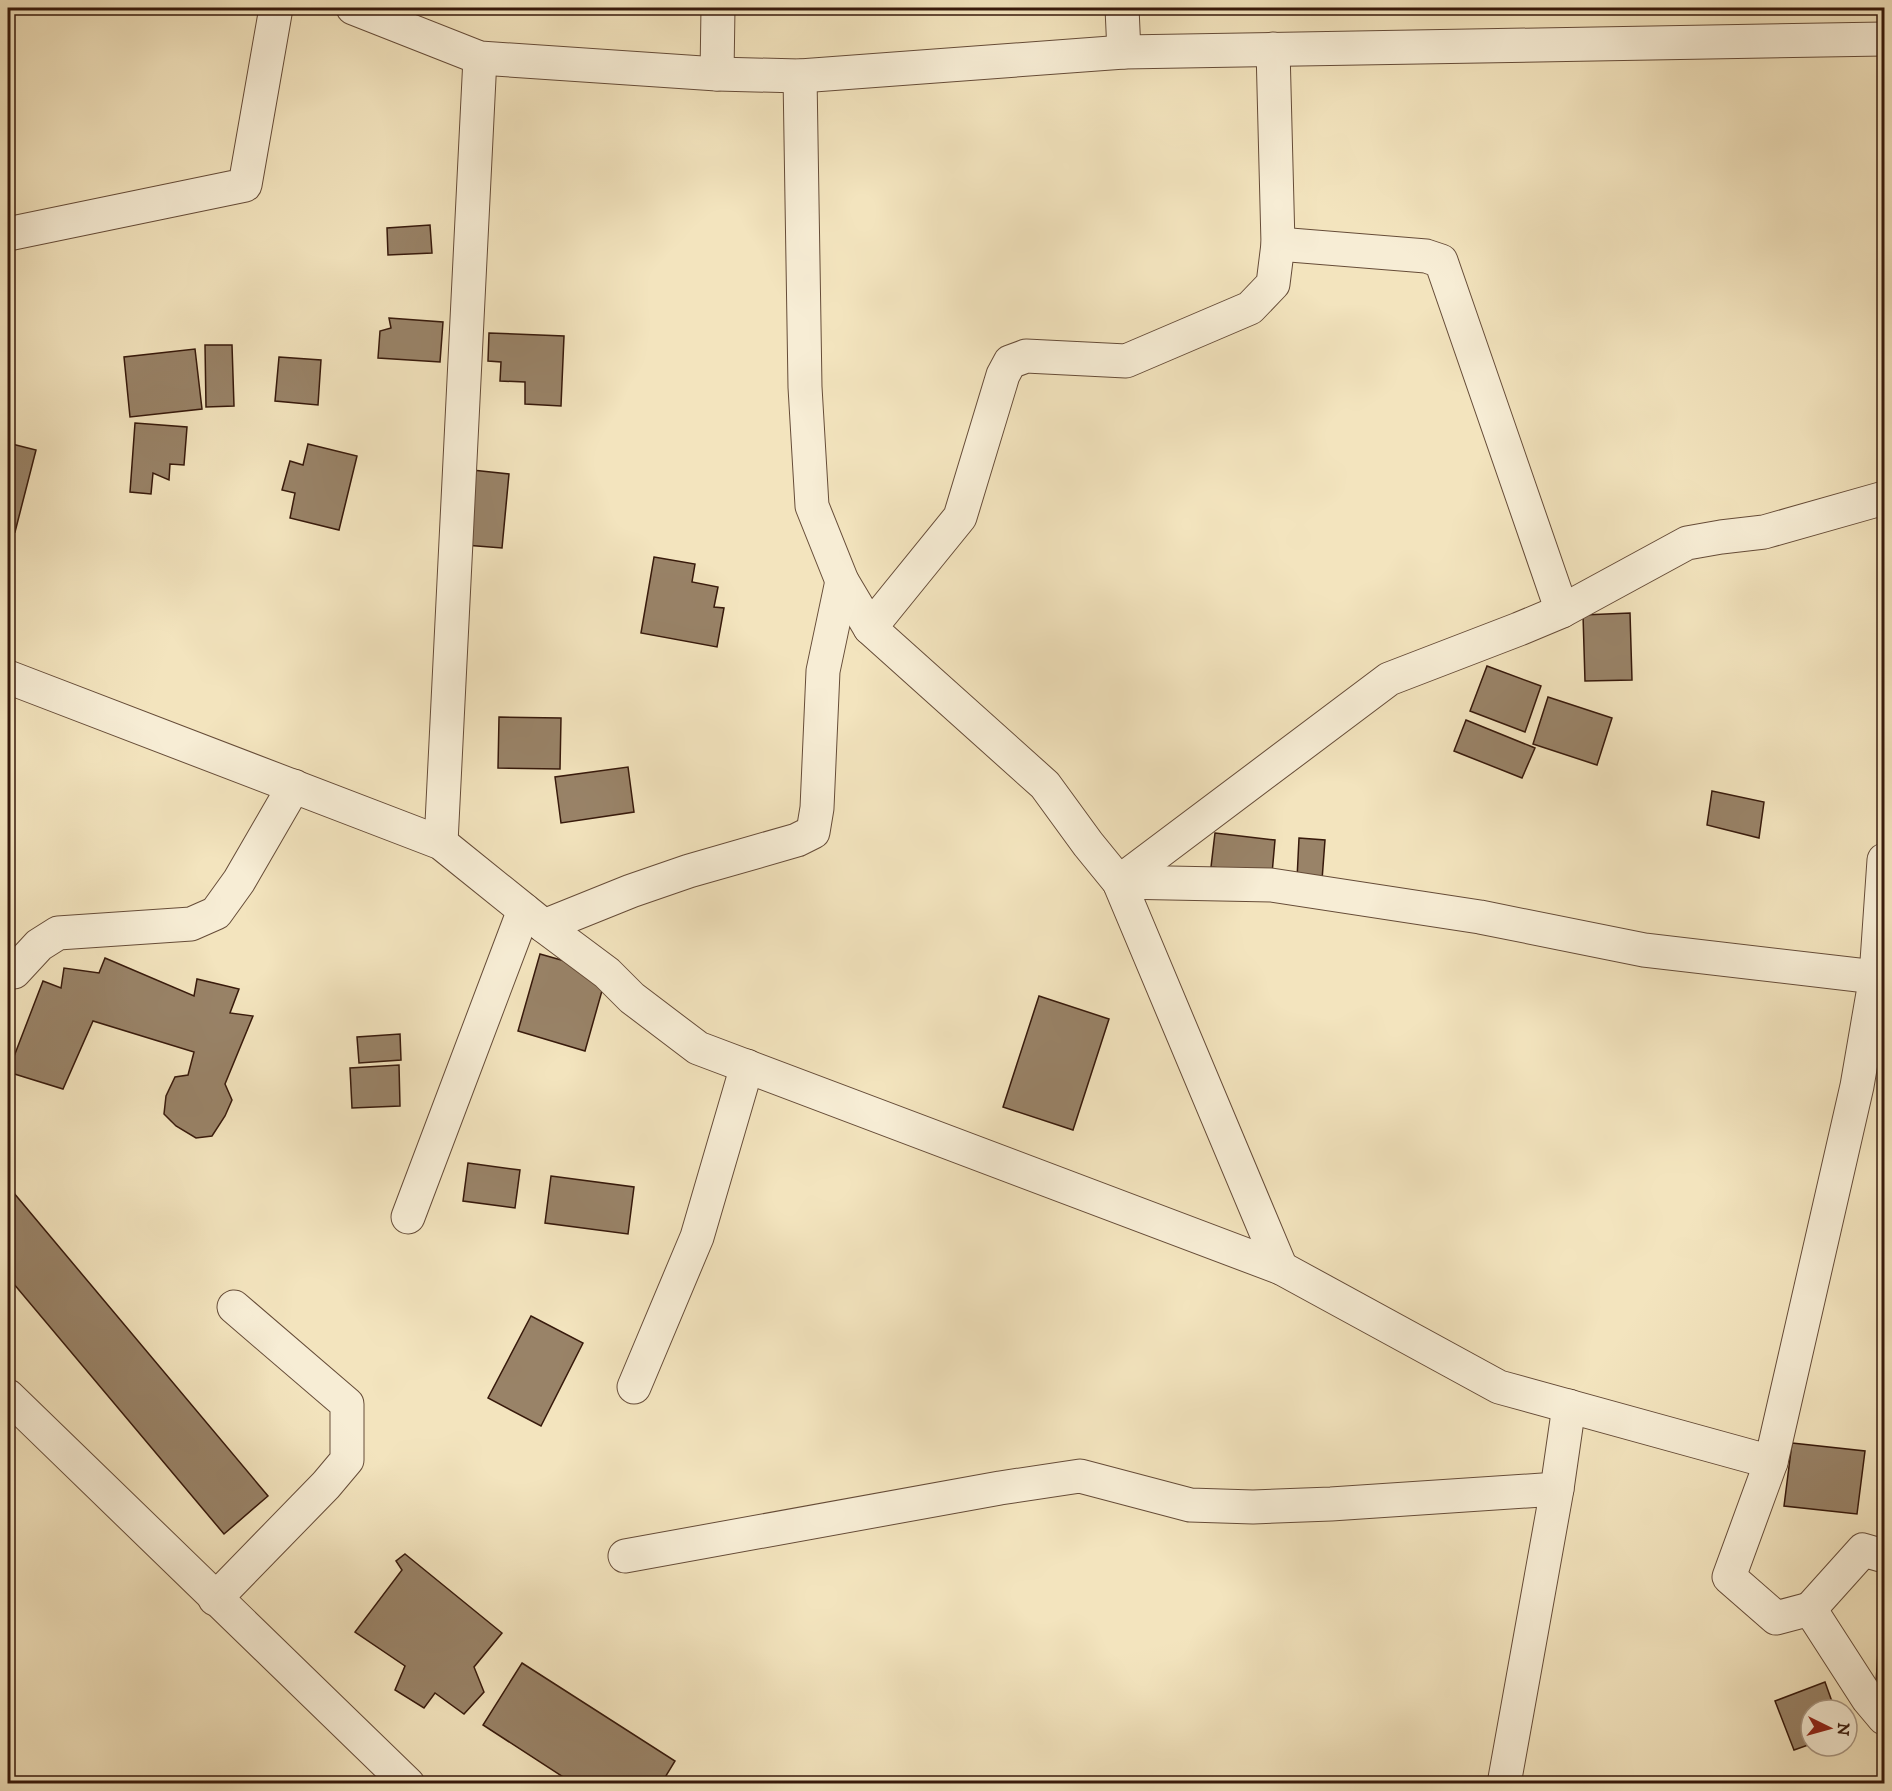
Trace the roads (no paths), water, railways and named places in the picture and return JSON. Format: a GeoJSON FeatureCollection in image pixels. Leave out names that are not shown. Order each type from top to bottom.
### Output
{"type":"FeatureCollection","features":[{"type":"Feature","properties":{"kind":"street"},"geometry":{"type":"LineString","coordinates":[[8,234],[245,185],[276,8]]}},
{"type":"Feature","properties":{"kind":"street"},"geometry":{"type":"LineString","coordinates":[[353,8],[480,58],[717,74],[800,76],[1124,52],[1884,39]]}},
{"type":"Feature","properties":{"kind":"street"},"geometry":{"type":"LineString","coordinates":[[717,74],[718,8]]}},
{"type":"Feature","properties":{"kind":"street"},"geometry":{"type":"LineString","coordinates":[[1122,8],[1124,52]]}},
{"type":"Feature","properties":{"kind":"street"},"geometry":{"type":"LineString","coordinates":[[870,628],[960,517],[1003,375],[1010,362],[1026,356],[1126,360],[1250,308],[1273,284],[1278,244],[1273,49]]}},
{"type":"Feature","properties":{"kind":"street"},"geometry":{"type":"LineString","coordinates":[[441,843],[480,58]]}},
{"type":"Feature","properties":{"kind":"street"},"geometry":{"type":"LineString","coordinates":[[800,76],[805,387],[812,506],[842,581],[870,628],[1045,785],[1119,882],[1281,1268]]}},
{"type":"Feature","properties":{"kind":"street"},"geometry":{"type":"LineString","coordinates":[[1278,244],[1426,256],[1441,261],[1562,611]]}},
{"type":"Feature","properties":{"kind":"street"},"geometry":{"type":"LineString","coordinates":[[1119,882],[1389,679],[1562,611],[1687,543],[1764,532],[1884,498]]}},
{"type":"Feature","properties":{"kind":"street"},"geometry":{"type":"LineString","coordinates":[[534,918],[797,840],[813,832],[818,808],[823,671],[842,581]]}},
{"type":"Feature","properties":{"kind":"street"},"geometry":{"type":"LineString","coordinates":[[8,677],[441,843],[607,973],[632,998],[698,1048],[1281,1268],[1499,1387],[1771,1462]]}},
{"type":"Feature","properties":{"kind":"street"},"geometry":{"type":"LineString","coordinates":[[14,972],[39,945],[58,933],[191,924],[216,913],[239,881],[294,786]]}},
{"type":"Feature","properties":{"kind":"street"},"geometry":{"type":"LineString","coordinates":[[1884,860],[1880,977],[1857,1086],[1771,1462],[1728,1577],[1776,1618],[1810,1609],[1863,1550],[1884,1556]]}},
{"type":"Feature","properties":{"kind":"street"},"geometry":{"type":"LineString","coordinates":[[1119,882],[1271,885],[1480,917],[1644,950],[1880,977]]}},
{"type":"Feature","properties":{"kind":"street"},"geometry":{"type":"LineString","coordinates":[[408,1217],[534,918]]}},
{"type":"Feature","properties":{"kind":"street"},"geometry":{"type":"LineString","coordinates":[[634,1386],[697,1237],[747,1066]]}},
{"type":"Feature","properties":{"kind":"street"},"geometry":{"type":"LineString","coordinates":[[215,1599],[326,1485],[347,1460],[347,1404],[234,1308]]}},
{"type":"Feature","properties":{"kind":"street"},"geometry":{"type":"LineString","coordinates":[[8,1396],[408,1784]]}},
{"type":"Feature","properties":{"kind":"street"},"geometry":{"type":"LineString","coordinates":[[1504,1784],[1557,1489],[1569,1406]]}},
{"type":"Feature","properties":{"kind":"street"},"geometry":{"type":"LineString","coordinates":[[625,1556],[1000,1488],[1080,1476],[1190,1505],[1253,1507],[1557,1489]]}},
{"type":"Feature","properties":{"kind":"street"},"geometry":{"type":"LineString","coordinates":[[1810,1609],[1868,1698],[1884,1718]]}}]}
